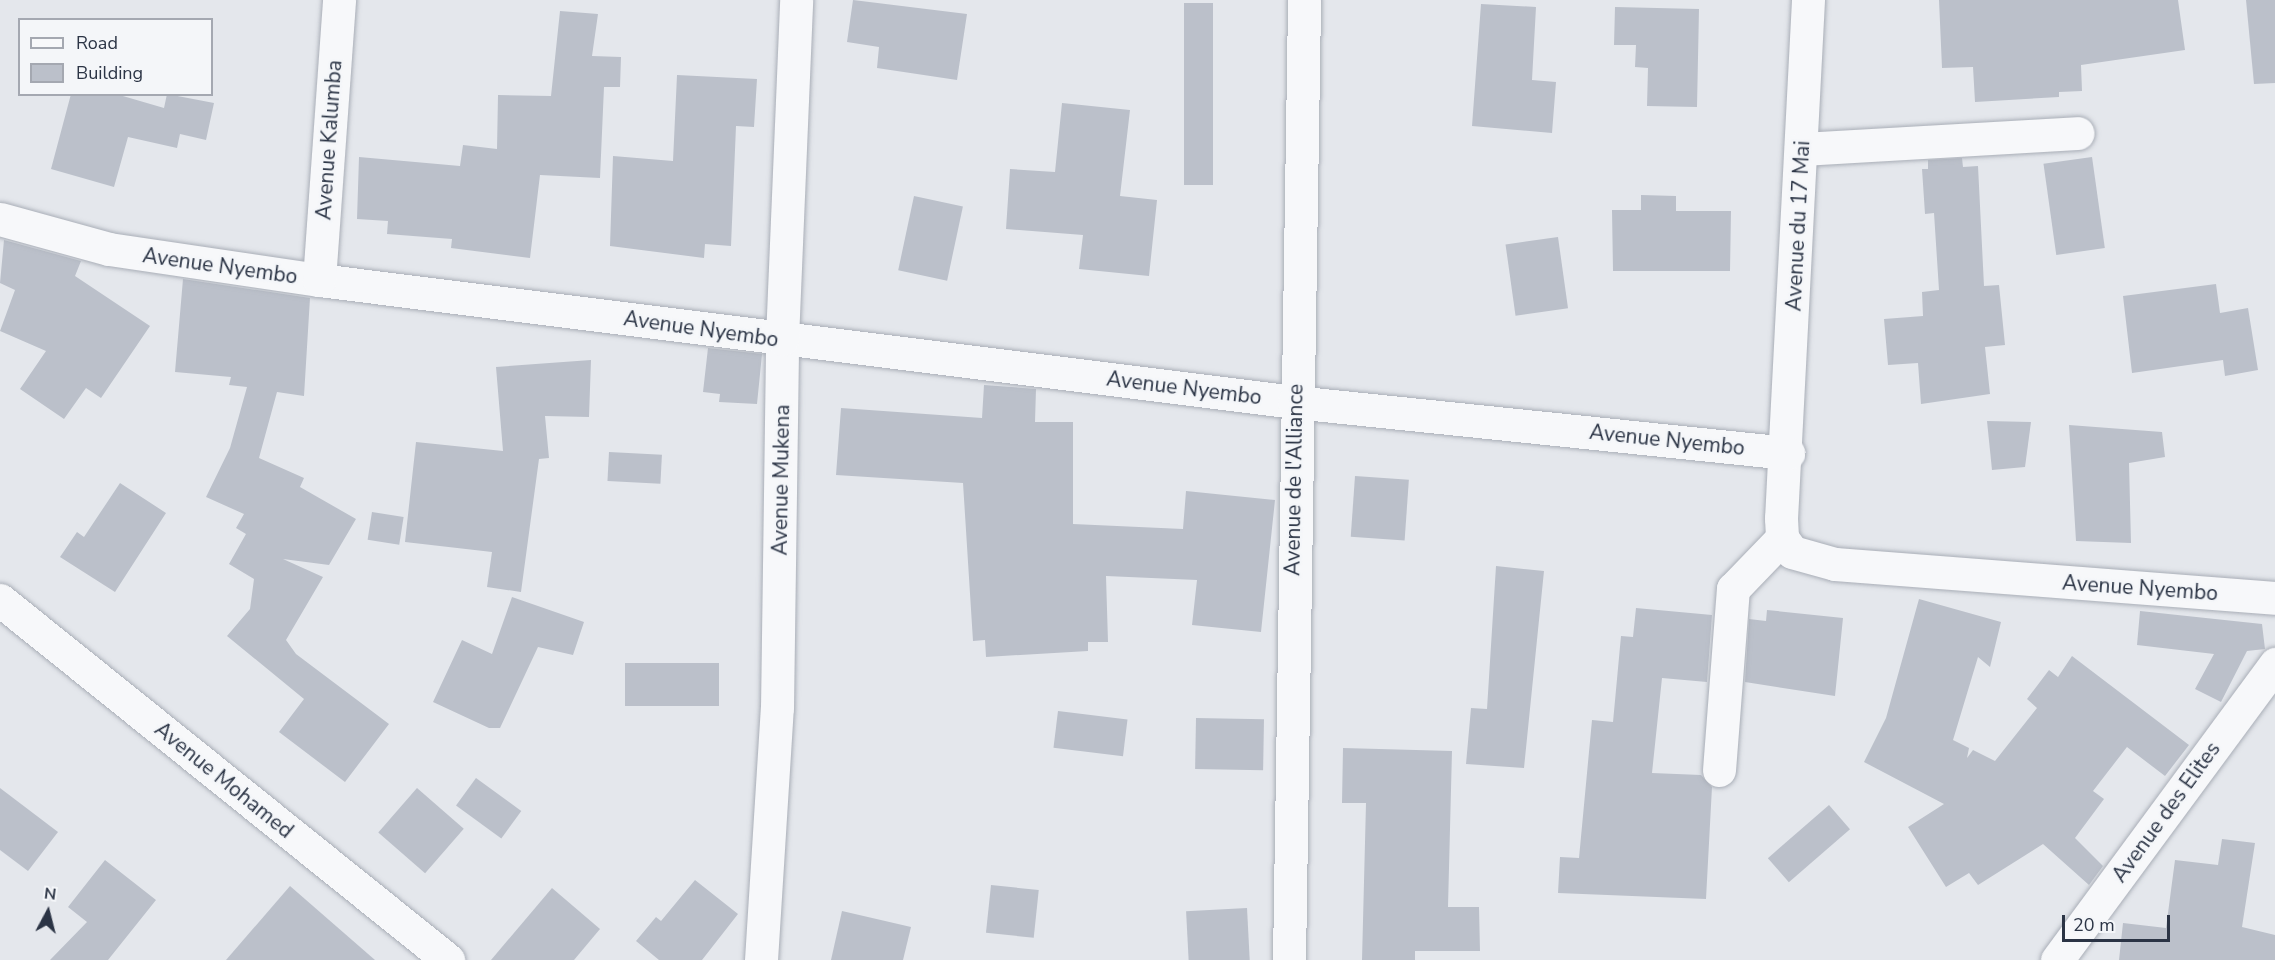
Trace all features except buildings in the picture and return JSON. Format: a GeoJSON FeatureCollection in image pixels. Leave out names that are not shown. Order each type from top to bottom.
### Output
{"type":"FeatureCollection","features":[{"type":"Feature","properties":{"kind":"street","name":"Avenue Kalumba"},"geometry":{"type":"LineString","coordinates":[[319,280],[339,0]]}},
{"type":"Feature","properties":{"kind":"street","name":"Avenue Mukena"},"geometry":{"type":"LineString","coordinates":[[761,960],[777,708],[782,339],[796,0]]}},
{"type":"Feature","properties":{"kind":"street","name":"Avenue de l'Alliance"},"geometry":{"type":"LineString","coordinates":[[1289,960],[1294,402],[1304,0]]}},
{"type":"Feature","properties":{"kind":"street","name":"Avenue du 17 Mai"},"geometry":{"type":"LineString","coordinates":[[1788,453],[1808,0]]}},
{"type":"Feature","properties":{"kind":"street"},"geometry":{"type":"LineString","coordinates":[[1801,149],[2078,133]]}},
{"type":"Feature","properties":{"kind":"street","name":"Avenue Nyembo"},"geometry":{"type":"LineString","coordinates":[[0,219],[109,249],[319,280],[1294,402],[1788,453]]}},
{"type":"Feature","properties":{"kind":"street"},"geometry":{"type":"LineString","coordinates":[[1719,770],[1733,589],[1782,538],[1788,453]]}},
{"type":"Feature","properties":{"kind":"street","name":"Avenue Nyembo"},"geometry":{"type":"LineString","coordinates":[[1782,538],[1792,552],[1835,564],[2275,598]]}},
{"type":"Feature","properties":{"kind":"street","name":"Avenue Mohamed"},"geometry":{"type":"LineString","coordinates":[[0,600],[448,960]]}},
{"type":"Feature","properties":{"kind":"street","name":"Avenue des Elites"},"geometry":{"type":"LineString","coordinates":[[2056,960],[2275,663]]}}]}
